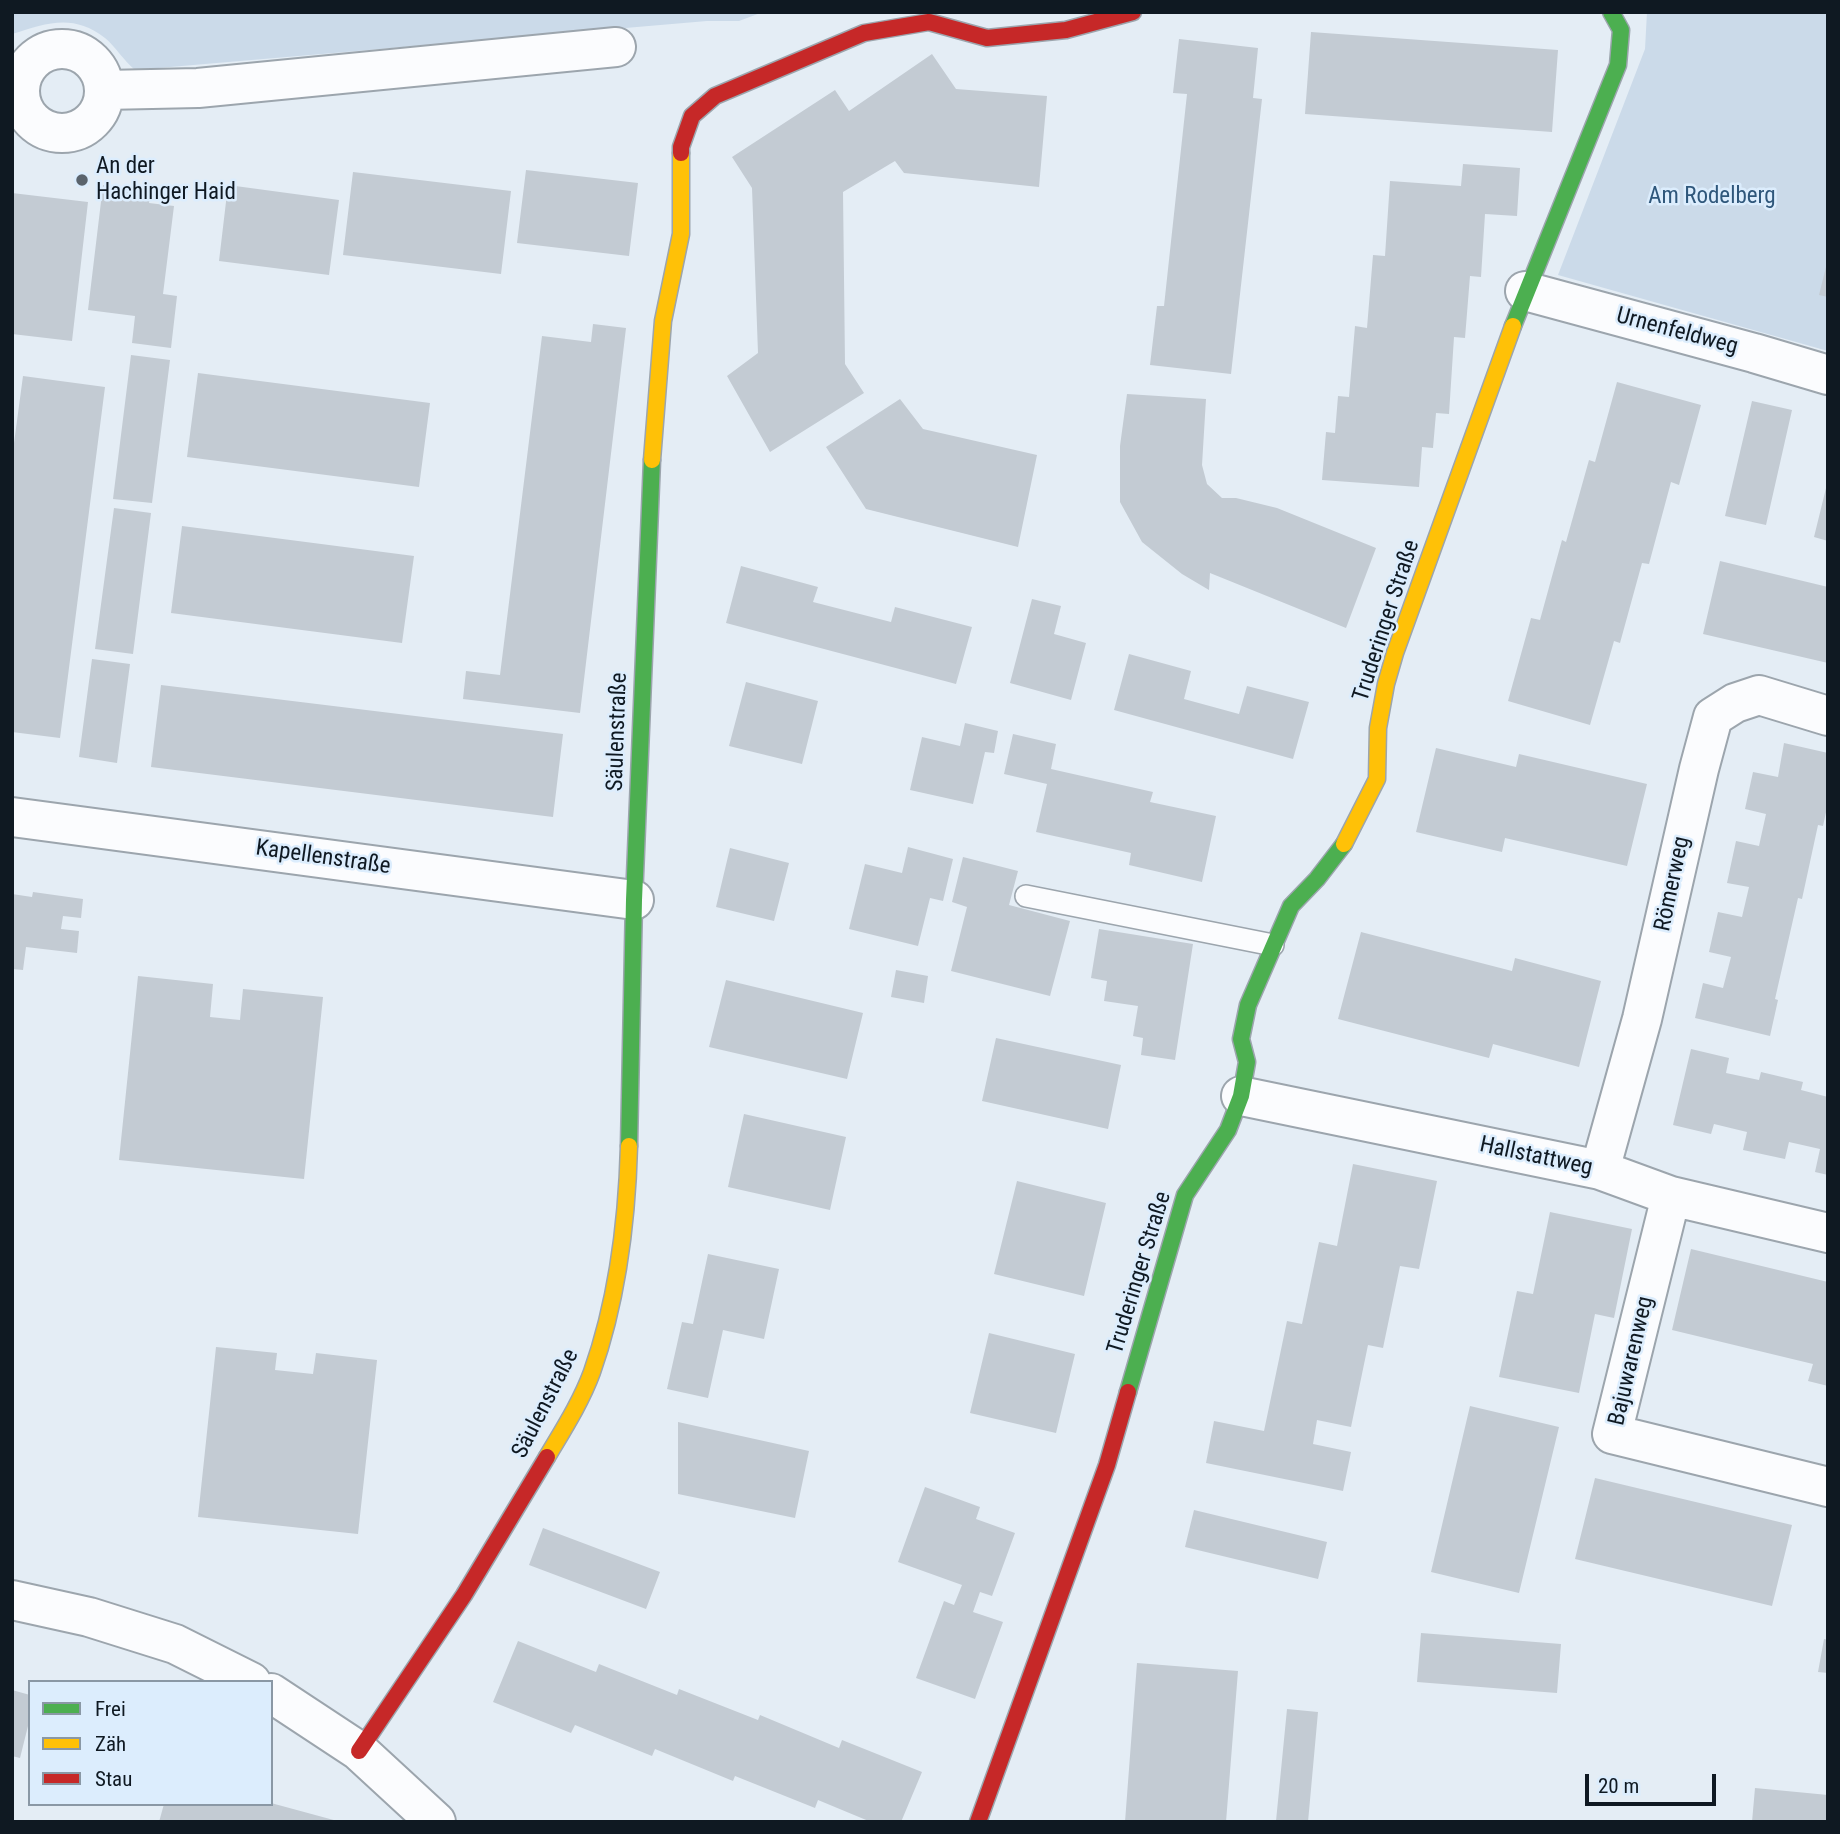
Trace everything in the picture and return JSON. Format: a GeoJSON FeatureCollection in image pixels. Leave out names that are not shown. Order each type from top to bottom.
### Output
{"type":"FeatureCollection","features":[{"type":"Feature","properties":{"kind":"street","name":"Säulenstraße"},"geometry":{"type":"LineString","coordinates":[[359,1751],[464,1595],[563,1431],[592,1374],[612,1301],[628,1179],[634,900],[651,473],[663,321],[681,234],[681,147],[692,116],[715,96],[864,33],[929,22],[987,38],[1066,30],[1133,12]]}},
{"type":"Feature","properties":{"kind":"street","name":"Truderinger Straße"},"geometry":{"type":"LineString","coordinates":[[978,1822],[1107,1465],[1185,1195],[1228,1130],[1241,1096],[1247,1062],[1241,1039],[1248,1005],[1291,906],[1317,879],[1347,840],[1377,779],[1378,728],[1386,684],[1525,291],[1618,65],[1621,30],[1611,12]]}},
{"type":"Feature","properties":{"kind":"street"},"geometry":{"type":"LineString","coordinates":[[106,90],[198,88],[616,47]]}},
{"type":"Feature","properties":{"kind":"street"},"geometry":{"type":"LineString","coordinates":[[64,48],[84,53],[99,69],[106,90],[96,119],[78,131],[56,134],[36,125],[23,109],[15,87],[26,67],[42,53],[64,48]]}},
{"type":"Feature","properties":{"kind":"street","name":"Urnenfeldweg"},"geometry":{"type":"LineString","coordinates":[[1525,291],[1828,375]]}},
{"type":"Feature","properties":{"kind":"street","name":"Römerweg"},"geometry":{"type":"LineString","coordinates":[[1600,1170],[1645,1007],[1713,717],[1735,704],[1759,695],[1828,716]]}},
{"type":"Feature","properties":{"kind":"street","name":"Kapellenstraße"},"geometry":{"type":"LineString","coordinates":[[12,817],[634,900]]}},
{"type":"Feature","properties":{"kind":"street","name":"Hallstattweg"},"geometry":{"type":"LineString","coordinates":[[1241,1096],[1600,1170],[1671,1196],[1828,1233]]}},
{"type":"Feature","properties":{"kind":"street","name":"Bajuwarenweg"},"geometry":{"type":"LineString","coordinates":[[1671,1196],[1612,1434],[1828,1487]]}},
{"type":"Feature","properties":{"kind":"street"},"geometry":{"type":"LineString","coordinates":[[12,1600],[89,1617],[175,1644],[246,1680]]}},
{"type":"Feature","properties":{"kind":"street"},"geometry":{"type":"LineString","coordinates":[[273,1694],[359,1751],[436,1822]]}},
{"type":"Feature","properties":{"kind":"lane"},"geometry":{"type":"LineString","coordinates":[[1026,896],[1273,945]]}},
{"type":"Feature","properties":{"kind":"green space"},"geometry":{"type":"Polygon","coordinates":[[[12,12],[763,12],[739,21],[707,21],[135,70],[105,38],[82,25],[60,22],[12,34],[12,12]]]}},
{"type":"Feature","properties":{"kind":"green space","name":"Am Rodelberg"},"geometry":{"type":"Polygon","coordinates":[[[1647,12],[1828,12],[1828,351],[1558,275],[1645,49],[1647,12]]]}},
{"type":"Feature","properties":{"kind":"building"},"geometry":{"type":"Polygon","coordinates":[[[1311,32],[1558,50],[1552,132],[1305,114],[1311,32]]]}},
{"type":"Feature","properties":{"kind":"building"},"geometry":{"type":"Polygon","coordinates":[[[1179,39],[1258,48],[1253,98],[1262,99],[1231,374],[1150,365],[1157,306],[1164,306],[1187,94],[1173,93],[1179,39]]]}},
{"type":"Feature","properties":{"kind":"building"},"geometry":{"type":"Polygon","coordinates":[[[932,54],[956,89],[1047,96],[1039,187],[904,173],[895,161],[843,192],[845,364],[864,393],[770,452],[727,376],[758,353],[752,188],[732,157],[835,90],[849,111],[932,54]]]}},
{"type":"Feature","properties":{"kind":"building"},"geometry":{"type":"Polygon","coordinates":[[[1463,164],[1520,168],[1517,216],[1485,214],[1481,277],[1470,276],[1465,338],[1454,337],[1449,414],[1436,413],[1433,448],[1422,447],[1419,487],[1322,480],[1326,432],[1335,433],[1338,396],[1349,397],[1355,326],[1367,328],[1373,255],[1385,256],[1390,181],[1461,186],[1463,164]]]}},
{"type":"Feature","properties":{"kind":"building"},"geometry":{"type":"Polygon","coordinates":[[[526,170],[638,183],[629,256],[517,243],[526,170]]]}},
{"type":"Feature","properties":{"kind":"building"},"geometry":{"type":"Polygon","coordinates":[[[353,172],[511,191],[501,274],[343,255],[353,172]]]}},
{"type":"Feature","properties":{"kind":"building"},"geometry":{"type":"Polygon","coordinates":[[[103,185],[151,191],[149,203],[174,206],[163,294],[177,296],[171,348],[132,343],[135,316],[88,310],[103,185]]]}},
{"type":"Feature","properties":{"kind":"building"},"geometry":{"type":"Polygon","coordinates":[[[228,185],[339,200],[329,275],[219,261],[228,185]]]}},
{"type":"Feature","properties":{"kind":"building"},"geometry":{"type":"Polygon","coordinates":[[[12,193],[88,202],[72,341],[12,334],[12,193]]]}},
{"type":"Feature","properties":{"kind":"building"},"geometry":{"type":"Polygon","coordinates":[[[1828,263],[1828,297],[1819,295],[1828,263]]]}},
{"type":"Feature","properties":{"kind":"building"},"geometry":{"type":"Polygon","coordinates":[[[593,324],[626,328],[580,713],[463,699],[466,671],[500,675],[542,336],[591,342],[593,324]]]}},
{"type":"Feature","properties":{"kind":"building"},"geometry":{"type":"Polygon","coordinates":[[[131,355],[170,360],[152,503],[113,499],[131,355]]]}},
{"type":"Feature","properties":{"kind":"building"},"geometry":{"type":"Polygon","coordinates":[[[198,373],[430,403],[419,487],[187,457],[198,373]]]}},
{"type":"Feature","properties":{"kind":"building"},"geometry":{"type":"Polygon","coordinates":[[[23,376],[105,387],[60,738],[12,732],[12,458],[23,376]]]}},
{"type":"Feature","properties":{"kind":"building"},"geometry":{"type":"Polygon","coordinates":[[[1617,382],[1701,405],[1679,485],[1671,482],[1649,564],[1642,563],[1620,643],[1614,641],[1590,725],[1508,701],[1531,618],[1540,620],[1562,540],[1566,542],[1589,460],[1595,462],[1617,382]]]}},
{"type":"Feature","properties":{"kind":"building"},"geometry":{"type":"Polygon","coordinates":[[[1127,394],[1206,399],[1202,465],[1207,484],[1222,498],[1236,498],[1277,508],[1376,548],[1346,628],[1210,573],[1209,590],[1182,574],[1142,542],[1120,502],[1120,446],[1127,394]]]}},
{"type":"Feature","properties":{"kind":"building"},"geometry":{"type":"Polygon","coordinates":[[[900,399],[923,429],[1037,455],[1018,547],[866,509],[826,447],[900,399]]]}},
{"type":"Feature","properties":{"kind":"building"},"geometry":{"type":"Polygon","coordinates":[[[1752,401],[1792,410],[1766,525],[1725,516],[1752,401]]]}},
{"type":"Feature","properties":{"kind":"building"},"geometry":{"type":"Polygon","coordinates":[[[1828,484],[1828,541],[1814,537],[1828,484]]]}},
{"type":"Feature","properties":{"kind":"building"},"geometry":{"type":"Polygon","coordinates":[[[114,508],[151,513],[133,654],[95,649],[114,508]]]}},
{"type":"Feature","properties":{"kind":"building"},"geometry":{"type":"Polygon","coordinates":[[[182,526],[414,556],[402,643],[171,613],[182,526]]]}},
{"type":"Feature","properties":{"kind":"building"},"geometry":{"type":"Polygon","coordinates":[[[1720,561],[1828,587],[1828,663],[1703,634],[1720,561]]]}},
{"type":"Feature","properties":{"kind":"building"},"geometry":{"type":"Polygon","coordinates":[[[741,566],[818,587],[813,602],[891,622],[895,607],[972,627],[956,684],[726,623],[741,566]]]}},
{"type":"Feature","properties":{"kind":"building"},"geometry":{"type":"Polygon","coordinates":[[[1032,599],[1061,606],[1054,634],[1086,643],[1071,700],[1010,683],[1032,599]]]}},
{"type":"Feature","properties":{"kind":"building"},"geometry":{"type":"Polygon","coordinates":[[[1129,654],[1191,671],[1184,699],[1239,714],[1247,686],[1309,702],[1293,759],[1114,710],[1129,654]]]}},
{"type":"Feature","properties":{"kind":"building"},"geometry":{"type":"Polygon","coordinates":[[[92,659],[130,664],[117,763],[79,757],[92,659]]]}},
{"type":"Feature","properties":{"kind":"building"},"geometry":{"type":"Polygon","coordinates":[[[746,682],[818,701],[802,764],[729,746],[746,682]]]}},
{"type":"Feature","properties":{"kind":"building"},"geometry":{"type":"Polygon","coordinates":[[[161,685],[563,734],[553,817],[151,767],[161,685]]]}},
{"type":"Feature","properties":{"kind":"building"},"geometry":{"type":"Polygon","coordinates":[[[965,723],[998,731],[994,753],[985,752],[973,804],[910,790],[922,737],[960,746],[965,723]]]}},
{"type":"Feature","properties":{"kind":"building"},"geometry":{"type":"Polygon","coordinates":[[[1013,734],[1056,744],[1051,769],[1153,792],[1150,802],[1216,816],[1202,882],[1129,865],[1131,853],[1036,832],[1047,784],[1004,774],[1013,734]]]}},
{"type":"Feature","properties":{"kind":"building"},"geometry":{"type":"Polygon","coordinates":[[[1784,743],[1828,753],[1828,803],[1823,826],[1818,825],[1802,899],[1798,898],[1775,999],[1778,1000],[1770,1036],[1695,1018],[1703,983],[1723,988],[1731,957],[1709,952],[1718,912],[1742,917],[1749,887],[1727,883],[1736,841],[1759,846],[1766,814],[1745,809],[1753,772],[1778,777],[1784,743]]]}},
{"type":"Feature","properties":{"kind":"building"},"geometry":{"type":"Polygon","coordinates":[[[1436,748],[1516,767],[1519,754],[1647,784],[1627,866],[1505,838],[1502,852],[1416,832],[1436,748]]]}},
{"type":"Feature","properties":{"kind":"building"},"geometry":{"type":"Polygon","coordinates":[[[908,847],[953,859],[943,901],[930,898],[918,946],[849,929],[865,864],[902,873],[908,847]]]}},
{"type":"Feature","properties":{"kind":"building"},"geometry":{"type":"Polygon","coordinates":[[[730,848],[789,863],[774,921],[716,907],[730,848]]]}},
{"type":"Feature","properties":{"kind":"building"},"geometry":{"type":"Polygon","coordinates":[[[963,857],[1018,871],[1009,905],[1070,921],[1050,996],[951,971],[967,907],[952,902],[963,857]]]}},
{"type":"Feature","properties":{"kind":"building"},"geometry":{"type":"Polygon","coordinates":[[[33,892],[83,899],[81,918],[63,916],[61,929],[79,931],[77,953],[26,947],[23,970],[12,969],[12,894],[32,897],[33,892]]]}},
{"type":"Feature","properties":{"kind":"building"},"geometry":{"type":"Polygon","coordinates":[[[1099,929],[1193,944],[1175,1060],[1141,1055],[1143,1038],[1133,1036],[1138,1006],[1104,1001],[1107,981],[1091,978],[1099,929]]]}},
{"type":"Feature","properties":{"kind":"building"},"geometry":{"type":"Polygon","coordinates":[[[1361,932],[1512,971],[1515,958],[1601,981],[1579,1067],[1493,1044],[1489,1058],[1338,1019],[1361,932]]]}},
{"type":"Feature","properties":{"kind":"building"},"geometry":{"type":"Polygon","coordinates":[[[896,970],[928,976],[924,1003],[891,997],[896,970]]]}},
{"type":"Feature","properties":{"kind":"building"},"geometry":{"type":"Polygon","coordinates":[[[138,976],[213,984],[210,1017],[240,1020],[243,989],[323,997],[304,1179],[119,1160],[138,976]]]}},
{"type":"Feature","properties":{"kind":"building"},"geometry":{"type":"Polygon","coordinates":[[[726,980],[863,1013],[847,1079],[709,1047],[726,980]]]}},
{"type":"Feature","properties":{"kind":"building"},"geometry":{"type":"Polygon","coordinates":[[[996,1038],[1121,1065],[1108,1129],[982,1101],[996,1038]]]}},
{"type":"Feature","properties":{"kind":"building"},"geometry":{"type":"Polygon","coordinates":[[[1691,1049],[1729,1058],[1726,1073],[1759,1080],[1761,1072],[1803,1082],[1801,1090],[1828,1097],[1828,1175],[1815,1172],[1820,1149],[1789,1142],[1785,1159],[1743,1150],[1747,1132],[1714,1124],[1711,1134],[1673,1125],[1691,1049]]]}},
{"type":"Feature","properties":{"kind":"building"},"geometry":{"type":"Polygon","coordinates":[[[744,1114],[846,1137],[830,1210],[728,1187],[744,1114]]]}},
{"type":"Feature","properties":{"kind":"building"},"geometry":{"type":"Polygon","coordinates":[[[1353,1164],[1437,1181],[1419,1269],[1400,1266],[1383,1348],[1368,1345],[1351,1427],[1317,1420],[1313,1444],[1351,1452],[1343,1491],[1206,1463],[1214,1421],[1264,1431],[1287,1321],[1302,1324],[1319,1242],[1337,1246],[1353,1164]]]}},
{"type":"Feature","properties":{"kind":"building"},"geometry":{"type":"Polygon","coordinates":[[[1017,1181],[1106,1203],[1084,1296],[994,1274],[1017,1181]]]}},
{"type":"Feature","properties":{"kind":"building"},"geometry":{"type":"Polygon","coordinates":[[[1550,1212],[1632,1229],[1614,1318],[1595,1314],[1579,1393],[1499,1377],[1517,1291],[1533,1294],[1550,1212]]]}},
{"type":"Feature","properties":{"kind":"building"},"geometry":{"type":"Polygon","coordinates":[[[1691,1249],[1828,1282],[1828,1386],[1808,1381],[1813,1364],[1672,1330],[1691,1249]]]}},
{"type":"Feature","properties":{"kind":"building"},"geometry":{"type":"Polygon","coordinates":[[[708,1254],[779,1269],[764,1339],[723,1330],[708,1398],[667,1389],[682,1322],[693,1324],[708,1254]]]}},
{"type":"Feature","properties":{"kind":"building"},"geometry":{"type":"Polygon","coordinates":[[[989,1333],[1075,1354],[1056,1433],[970,1413],[989,1333]]]}},
{"type":"Feature","properties":{"kind":"building"},"geometry":{"type":"Polygon","coordinates":[[[216,1347],[277,1353],[275,1370],[313,1374],[316,1353],[377,1360],[358,1534],[198,1517],[216,1347]]]}},
{"type":"Feature","properties":{"kind":"building"},"geometry":{"type":"Polygon","coordinates":[[[1470,1406],[1559,1427],[1519,1593],[1431,1572],[1470,1406]]]}},
{"type":"Feature","properties":{"kind":"building"},"geometry":{"type":"Polygon","coordinates":[[[678,1422],[809,1451],[795,1518],[678,1494],[678,1422]]]}},
{"type":"Feature","properties":{"kind":"building"},"geometry":{"type":"Polygon","coordinates":[[[1595,1478],[1792,1525],[1772,1606],[1575,1559],[1595,1478]]]}},
{"type":"Feature","properties":{"kind":"building"},"geometry":{"type":"Polygon","coordinates":[[[925,1487],[980,1507],[976,1519],[1015,1533],[992,1596],[980,1592],[973,1612],[1003,1622],[975,1699],[916,1678],[944,1601],[954,1605],[962,1585],[898,1562],[925,1487]]]}},
{"type":"Feature","properties":{"kind":"building"},"geometry":{"type":"Polygon","coordinates":[[[1194,1510],[1327,1542],[1318,1579],[1185,1547],[1194,1510]]]}},
{"type":"Feature","properties":{"kind":"building"},"geometry":{"type":"Polygon","coordinates":[[[543,1528],[660,1572],[646,1609],[529,1565],[543,1528]]]}},
{"type":"Feature","properties":{"kind":"building"},"geometry":{"type":"Polygon","coordinates":[[[1421,1633],[1561,1644],[1557,1693],[1417,1682],[1421,1633]]]}},
{"type":"Feature","properties":{"kind":"building"},"geometry":{"type":"Polygon","coordinates":[[[1824,1639],[1828,1640],[1828,1673],[1818,1672],[1824,1639]]]}},
{"type":"Feature","properties":{"kind":"building"},"geometry":{"type":"Polygon","coordinates":[[[518,1641],[596,1672],[599,1664],[677,1695],[679,1689],[758,1720],[760,1715],[839,1748],[842,1740],[922,1772],[901,1822],[871,1822],[818,1800],[815,1808],[735,1776],[733,1781],[655,1749],[652,1756],[575,1725],[571,1733],[493,1702],[518,1641]]]}},
{"type":"Feature","properties":{"kind":"building"},"geometry":{"type":"Polygon","coordinates":[[[1137,1663],[1238,1671],[1226,1822],[1125,1822],[1137,1663]]]}},
{"type":"Feature","properties":{"kind":"building"},"geometry":{"type":"Polygon","coordinates":[[[12,1690],[28,1694],[28,1726],[20,1758],[12,1756],[12,1690]]]}},
{"type":"Feature","properties":{"kind":"building"},"geometry":{"type":"Polygon","coordinates":[[[1287,1709],[1318,1712],[1308,1822],[1276,1821],[1287,1709]]]}},
{"type":"Feature","properties":{"kind":"building"},"geometry":{"type":"Polygon","coordinates":[[[1755,1788],[1828,1795],[1826,1822],[1752,1822],[1755,1788]]]}},
{"type":"Feature","properties":{"kind":"building"},"geometry":{"type":"Polygon","coordinates":[[[273,1804],[341,1822],[159,1822],[163,1806],[273,1806],[273,1804]]]}},
{"type":"Feature","properties":{"kind":"traffic: fast"},"geometry":{"type":"LineString","coordinates":[[1513,326],[1618,65],[1621,30],[1611,12]]}},
{"type":"Feature","properties":{"kind":"traffic: fast"},"geometry":{"type":"LineString","coordinates":[[629,1146],[634,900],[652,460]]}},
{"type":"Feature","properties":{"kind":"traffic: fast"},"geometry":{"type":"LineString","coordinates":[[1128,1392],[1185,1195],[1228,1130],[1241,1096],[1247,1062],[1241,1039],[1248,1005],[1291,906],[1317,879],[1344,844]]}},
{"type":"Feature","properties":{"kind":"traffic: slow"},"geometry":{"type":"LineString","coordinates":[[652,460],[663,321],[681,234],[681,153]]}},
{"type":"Feature","properties":{"kind":"traffic: slow"},"geometry":{"type":"LineString","coordinates":[[1344,844],[1377,779],[1378,728],[1395,653],[1513,326]]}},
{"type":"Feature","properties":{"kind":"traffic: slow"},"geometry":{"type":"LineString","coordinates":[[547,1457],[588,1383],[601,1345],[619,1261],[629,1146]]}},
{"type":"Feature","properties":{"kind":"traffic: jam"},"geometry":{"type":"LineString","coordinates":[[681,153],[692,116],[715,96],[864,33],[929,22],[987,38],[1066,30],[1133,12]]}},
{"type":"Feature","properties":{"kind":"traffic: jam"},"geometry":{"type":"LineString","coordinates":[[978,1822],[1107,1465],[1128,1392]]}},
{"type":"Feature","properties":{"kind":"traffic: jam"},"geometry":{"type":"LineString","coordinates":[[359,1751],[464,1595],[547,1457]]}},
{"type":"Feature","properties":{"kind":"place","name":"An der Hachinger Haid"},"geometry":{"type":"Point","coordinates":[82,180]}}]}
